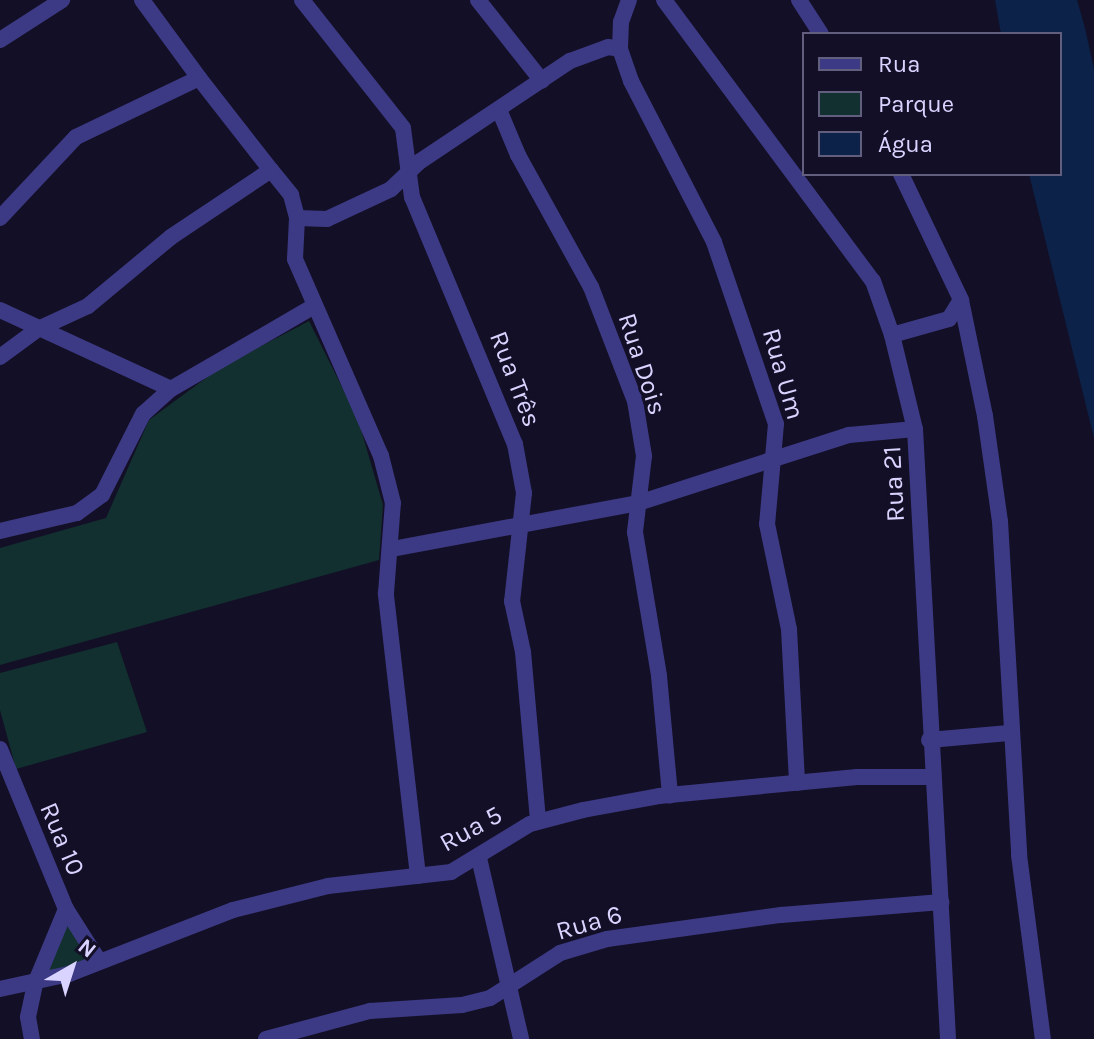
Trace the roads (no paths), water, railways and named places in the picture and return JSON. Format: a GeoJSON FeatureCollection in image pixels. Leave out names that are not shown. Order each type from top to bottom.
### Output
{"type":"FeatureCollection","features":[{"type":"Feature","properties":{"kind":"street"},"geometry":{"type":"LineString","coordinates":[[0,40],[62,0]]}},
{"type":"Feature","properties":{"kind":"street"},"geometry":{"type":"LineString","coordinates":[[142,0],[291,195],[297,218],[295,259],[381,456],[393,503],[392,549],[386,593],[418,876]]}},
{"type":"Feature","properties":{"kind":"street","name":"Rua Três"},"geometry":{"type":"LineString","coordinates":[[302,0],[392,108],[403,128],[407,175],[430,244],[486,366],[515,444],[524,493],[512,601],[523,652],[538,821]]}},
{"type":"Feature","properties":{"kind":"street"},"geometry":{"type":"LineString","coordinates":[[478,0],[542,81]]}},
{"type":"Feature","properties":{"kind":"street"},"geometry":{"type":"LineString","coordinates":[[297,218],[327,219],[391,189],[419,162],[500,112],[586,53],[620,49],[621,22],[629,0]]}},
{"type":"Feature","properties":{"kind":"street","name":"Rua 21"},"geometry":{"type":"LineString","coordinates":[[664,0],[873,281],[892,335],[915,429],[931,777],[948,1039]]}},
{"type":"Feature","properties":{"kind":"street"},"geometry":{"type":"LineString","coordinates":[[799,0],[820,32]]}},
{"type":"Feature","properties":{"kind":"street","name":"Rua Um"},"geometry":{"type":"LineString","coordinates":[[620,49],[631,81],[714,242],[776,424],[776,459],[767,524],[789,629],[797,783]]}},
{"type":"Feature","properties":{"kind":"street"},"geometry":{"type":"LineString","coordinates":[[0,218],[76,137],[199,78]]}},
{"type":"Feature","properties":{"kind":"street","name":"Rua Dois"},"geometry":{"type":"LineString","coordinates":[[500,112],[518,155],[591,287],[635,401],[644,456],[635,532],[659,676],[670,795]]}},
{"type":"Feature","properties":{"kind":"street"},"geometry":{"type":"LineString","coordinates":[[0,357],[38,329],[88,306],[171,237],[271,170]]}},
{"type":"Feature","properties":{"kind":"street"},"geometry":{"type":"LineString","coordinates":[[902,176],[961,300],[985,416],[1000,521],[1009,733],[1043,1039]]}},
{"type":"Feature","properties":{"kind":"street"},"geometry":{"type":"LineString","coordinates":[[892,335],[949,319],[961,300]]}},
{"type":"Feature","properties":{"kind":"street"},"geometry":{"type":"LineString","coordinates":[[1,525],[77,513],[102,495],[143,414],[171,389],[314,306]]}},
{"type":"Feature","properties":{"kind":"street"},"geometry":{"type":"LineString","coordinates":[[0,310],[171,389]]}},
{"type":"Feature","properties":{"kind":"street"},"geometry":{"type":"LineString","coordinates":[[392,549],[638,503],[849,435],[915,429]]}},
{"type":"Feature","properties":{"kind":"street"},"geometry":{"type":"LineString","coordinates":[[929,740],[1009,733]]}},
{"type":"Feature","properties":{"kind":"street","name":"Rua 10"},"geometry":{"type":"LineString","coordinates":[[0,749],[66,909],[35,984],[28,1017],[32,1039]]}},
{"type":"Feature","properties":{"kind":"street","name":"Rua 5"},"geometry":{"type":"LineString","coordinates":[[0,989],[35,984],[233,910],[328,886],[451,872],[538,821],[670,795],[797,783],[931,777]]}},
{"type":"Feature","properties":{"kind":"street"},"geometry":{"type":"LineString","coordinates":[[479,858],[506,987],[521,1039]]}},
{"type":"Feature","properties":{"kind":"street","name":"Rua 6"},"geometry":{"type":"LineString","coordinates":[[266,1039],[370,1011],[462,1005],[490,998],[560,953],[607,939],[781,915],[941,902]]}},
{"type":"Feature","properties":{"kind":"street"},"geometry":{"type":"LineString","coordinates":[[66,909],[99,961]]}},
{"type":"Feature","properties":{"kind":"water"},"geometry":{"type":"Polygon","coordinates":[[[995,0],[1077,0],[1085,28],[1094,69],[1094,438],[1029,176],[1062,176],[1062,32],[1001,32],[995,0]]]}}]}
